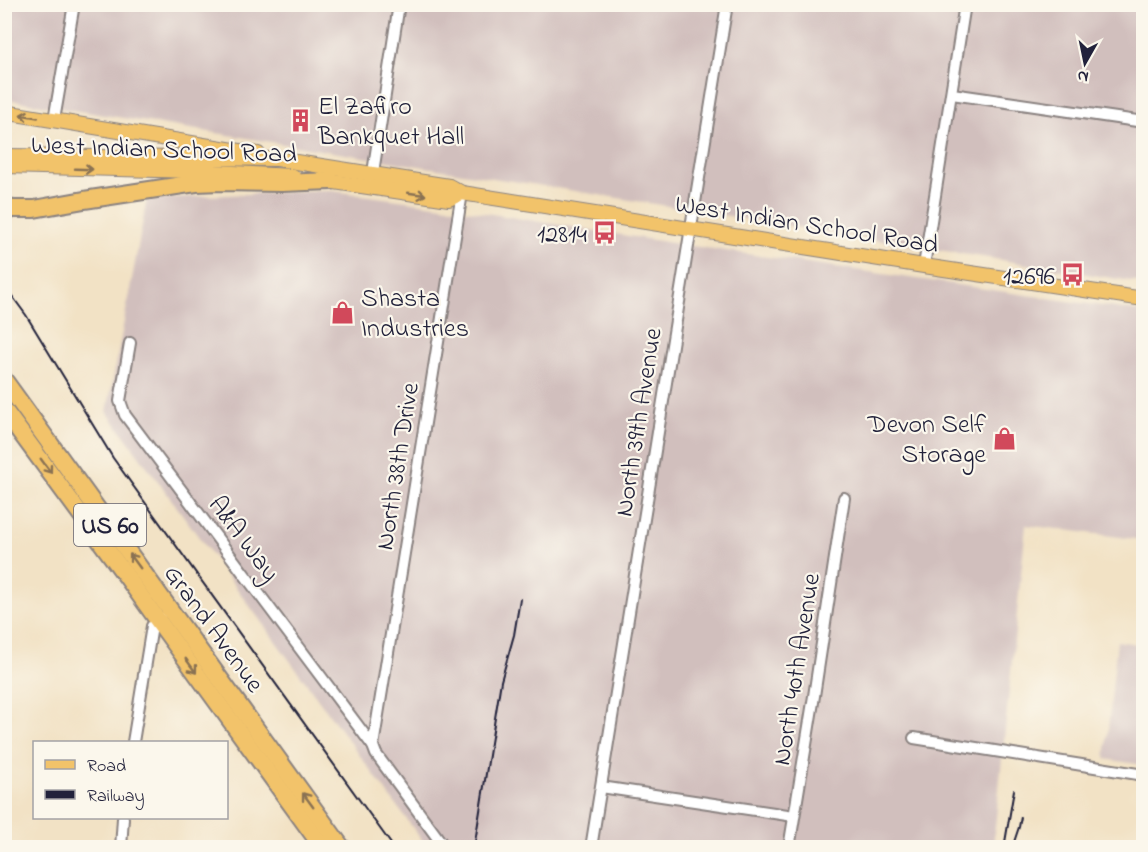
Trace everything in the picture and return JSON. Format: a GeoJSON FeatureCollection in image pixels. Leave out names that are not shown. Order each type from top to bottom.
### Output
{"type":"FeatureCollection","features":[{"type":"Feature","properties":{"kind":"highway"},"geometry":{"type":"LineString","coordinates":[[4,207],[34,209],[196,183],[331,181]]}},
{"type":"Feature","properties":{"kind":"highway","name":"Grand Avenue"},"geometry":{"type":"LineString","coordinates":[[4,380],[323,848]]}},
{"type":"Feature","properties":{"kind":"highway"},"geometry":{"type":"LineString","coordinates":[[8,414],[32,418]]}},
{"type":"Feature","properties":{"kind":"highway","name":"Grand Avenue"},"geometry":{"type":"LineString","coordinates":[[8,414],[127,577],[163,614],[342,848]]}},
{"type":"Feature","properties":{"kind":"main road"},"geometry":{"type":"LineString","coordinates":[[4,112],[252,152],[277,159]]}},
{"type":"Feature","properties":{"kind":"main road","name":"West Indian School Road"},"geometry":{"type":"LineString","coordinates":[[4,156],[277,159],[371,180]]}},
{"type":"Feature","properties":{"kind":"main road","name":"West Indian School Road"},"geometry":{"type":"LineString","coordinates":[[4,166],[268,174],[331,181],[371,180],[449,186],[462,193],[1143,299]]}},
{"type":"Feature","properties":{"kind":"street"},"geometry":{"type":"LineString","coordinates":[[54,120],[74,4]]}},
{"type":"Feature","properties":{"kind":"street"},"geometry":{"type":"LineString","coordinates":[[371,180],[399,4]]}},
{"type":"Feature","properties":{"kind":"street","name":"North 39th Avenue"},"geometry":{"type":"LineString","coordinates":[[591,848],[727,4]]}},
{"type":"Feature","properties":{"kind":"street"},"geometry":{"type":"LineString","coordinates":[[924,266],[965,4]]}},
{"type":"Feature","properties":{"kind":"street"},"geometry":{"type":"LineString","coordinates":[[952,94],[1143,122]]}},
{"type":"Feature","properties":{"kind":"street","name":"North 38th Drive"},"geometry":{"type":"LineString","coordinates":[[373,746],[462,193]]}},
{"type":"Feature","properties":{"kind":"street","name":"A&A Way"},"geometry":{"type":"LineString","coordinates":[[130,343],[120,401],[125,415],[373,746],[376,754],[445,848]]}},
{"type":"Feature","properties":{"kind":"street","name":"North 40th Avenue"},"geometry":{"type":"LineString","coordinates":[[789,848],[844,498]]}},
{"type":"Feature","properties":{"kind":"street"},"geometry":{"type":"LineString","coordinates":[[133,741],[152,626],[163,614]]}},
{"type":"Feature","properties":{"kind":"street"},"geometry":{"type":"LineString","coordinates":[[914,738],[1143,775]]}},
{"type":"Feature","properties":{"kind":"street"},"geometry":{"type":"LineString","coordinates":[[601,787],[794,816]]}},
{"type":"Feature","properties":{"kind":"street"},"geometry":{"type":"LineString","coordinates":[[121,848],[123,819]]}},
{"type":"Feature","properties":{"kind":"shaded area"},"geometry":{"type":"Polygon","coordinates":[[[4,5],[1143,5],[1143,283],[5,99],[4,5]]]}},
{"type":"Feature","properties":{"kind":"shaded area"},"geometry":{"type":"Polygon","coordinates":[[[325,190],[1143,312],[1143,540],[1026,525],[993,847],[427,847],[107,412],[147,199],[325,190]]]}},
{"type":"Feature","properties":{"kind":"shaded area"},"geometry":{"type":"Polygon","coordinates":[[[1117,641],[1143,645],[1143,765],[1105,759],[1117,641]]]}},
{"type":"Feature","properties":{"kind":"railway"},"geometry":{"type":"LineString","coordinates":[[4,285],[26,315],[113,458],[394,848]]}},
{"type":"Feature","properties":{"kind":"railway"},"geometry":{"type":"LineString","coordinates":[[474,848],[501,681],[514,635],[520,599]]}},
{"type":"Feature","properties":{"kind":"railway"},"geometry":{"type":"LineString","coordinates":[[1004,848],[1014,790]]}},
{"type":"Feature","properties":{"kind":"railway"},"geometry":{"type":"LineString","coordinates":[[1012,848],[1021,817]]}},
{"type":"Feature","properties":{"kind":"place","name":"El Zafiro Bankquet Hall"},"geometry":{"type":"Point","coordinates":[300,120]}},
{"type":"Feature","properties":{"kind":"place","name":"12814"},"geometry":{"type":"Point","coordinates":[605,233]}},
{"type":"Feature","properties":{"kind":"place","name":"12696"},"geometry":{"type":"Point","coordinates":[1073,275]}},
{"type":"Feature","properties":{"kind":"place","name":"Shasta Industries"},"geometry":{"type":"Point","coordinates":[343,312]}},
{"type":"Feature","properties":{"kind":"place","name":"Devon Self Storage"},"geometry":{"type":"Point","coordinates":[1004,438]}}]}
